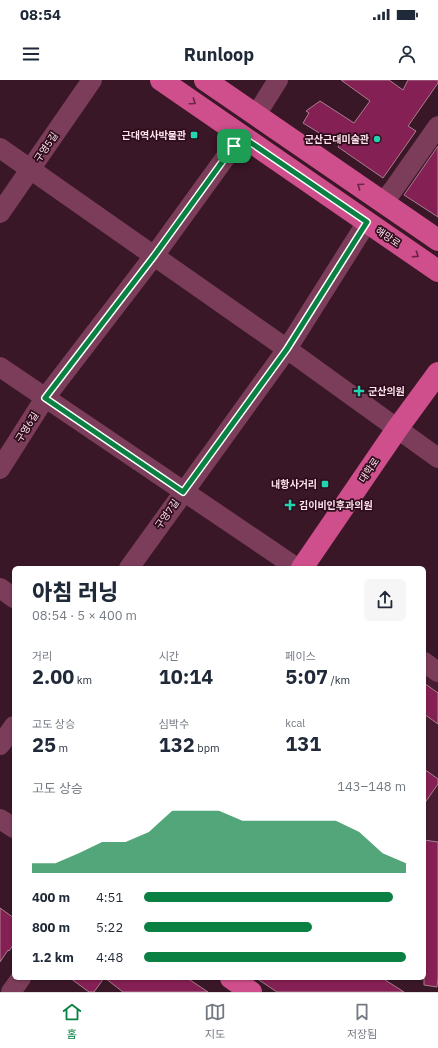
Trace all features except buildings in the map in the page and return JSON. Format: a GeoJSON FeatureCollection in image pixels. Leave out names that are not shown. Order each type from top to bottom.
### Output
{"type":"FeatureCollection","features":[{"type":"Feature","properties":{"kind":"main road","name":"해망로"},"geometry":{"type":"LineString","coordinates":[[161,80],[438,271]]}},
{"type":"Feature","properties":{"kind":"main road"},"geometry":{"type":"LineString","coordinates":[[205,80],[438,240]]}},
{"type":"Feature","properties":{"kind":"main road","name":"대학로"},"geometry":{"type":"LineString","coordinates":[[303,566],[397,429],[438,373]]}},
{"type":"Feature","properties":{"kind":"main road"},"geometry":{"type":"LineString","coordinates":[[234,980],[251,992]]}},
{"type":"Feature","properties":{"kind":"street","name":"구영5길"},"geometry":{"type":"LineString","coordinates":[[0,213],[92,80]]}},
{"type":"Feature","properties":{"kind":"street"},"geometry":{"type":"LineString","coordinates":[[256,115],[278,80]]}},
{"type":"Feature","properties":{"kind":"street"},"geometry":{"type":"LineString","coordinates":[[383,202],[394,190],[438,126]]}},
{"type":"Feature","properties":{"kind":"street","name":"구영6길"},"geometry":{"type":"LineString","coordinates":[[0,469],[45,398],[154,256],[241,136]]}},
{"type":"Feature","properties":{"kind":"street"},"geometry":{"type":"LineString","coordinates":[[0,148],[287,349],[438,458]]}},
{"type":"Feature","properties":{"kind":"street","name":"구영7길"},"geometry":{"type":"LineString","coordinates":[[130,566],[287,349],[367,222]]}},
{"type":"Feature","properties":{"kind":"street"},"geometry":{"type":"LineString","coordinates":[[0,367],[294,566]]}},
{"type":"Feature","properties":{"kind":"street"},"geometry":{"type":"LineString","coordinates":[[0,588],[12,597]]}},
{"type":"Feature","properties":{"kind":"street"},"geometry":{"type":"LineString","coordinates":[[426,663],[438,672]]}},
{"type":"Feature","properties":{"kind":"street"},"geometry":{"type":"LineString","coordinates":[[0,745],[12,729]]}},
{"type":"Feature","properties":{"kind":"street"},"geometry":{"type":"LineString","coordinates":[[0,819],[12,827]]}},
{"type":"Feature","properties":{"kind":"street"},"geometry":{"type":"LineString","coordinates":[[11,992],[20,980]]}},
{"type":"Feature","properties":{"kind":"shaded area"},"geometry":{"type":"Polygon","coordinates":[[[426,671],[438,680],[438,949],[426,947],[426,671]]]}},
{"type":"Feature","properties":{"kind":"place","name":"근대역사박물관"},"geometry":{"type":"Point","coordinates":[194,135]}},
{"type":"Feature","properties":{"kind":"place","name":"군산근대미술관"},"geometry":{"type":"Point","coordinates":[377,139]}},
{"type":"Feature","properties":{"kind":"place","name":"군산의원"},"geometry":{"type":"Point","coordinates":[359,391]}},
{"type":"Feature","properties":{"kind":"place","name":"내항사거리"},"geometry":{"type":"Point","coordinates":[325,484]}},
{"type":"Feature","properties":{"kind":"place","name":"김이비인후과의원"},"geometry":{"type":"Point","coordinates":[290,505]}},
{"type":"Feature","properties":{"kind":"route"},"geometry":{"type":"LineString","coordinates":[[241,136],[367,222],[287,349],[183,492],[45,398],[154,256],[234,146],[241,136]]}}]}
